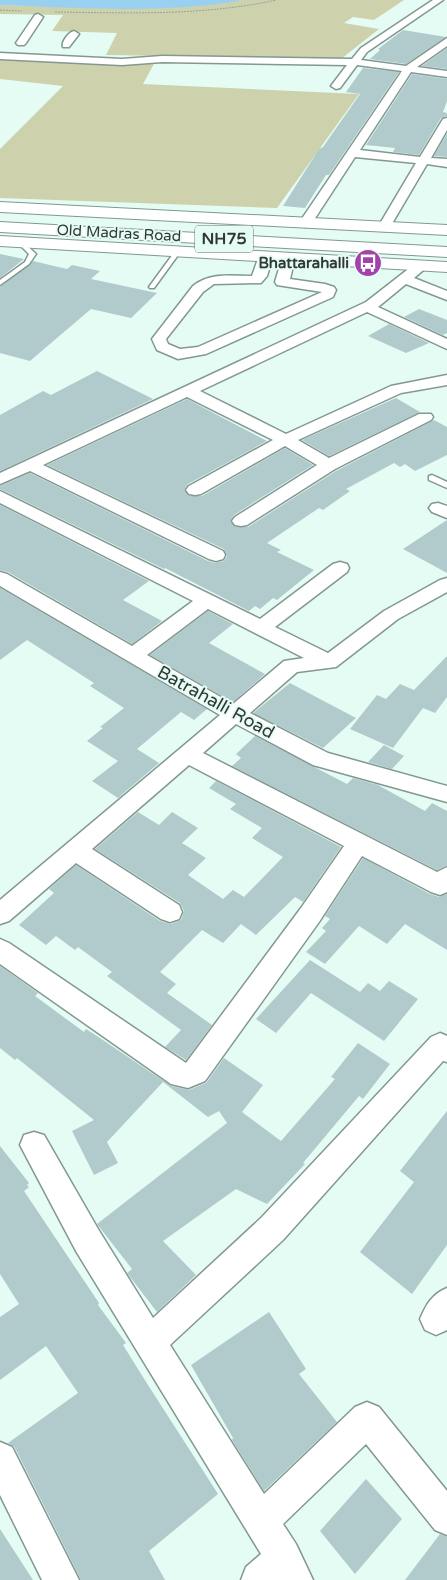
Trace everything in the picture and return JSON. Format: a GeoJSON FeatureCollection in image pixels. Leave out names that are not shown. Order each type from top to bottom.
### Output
{"type":"FeatureCollection","features":[{"type":"Feature","properties":{"kind":"main road"},"geometry":{"type":"LineString","coordinates":[[0,207],[447,230]]}},
{"type":"Feature","properties":{"kind":"main road","name":"Old Madras Road"},"geometry":{"type":"LineString","coordinates":[[0,216],[447,241]]}},
{"type":"Feature","properties":{"kind":"main road","name":"Old Madras Road"},"geometry":{"type":"LineString","coordinates":[[0,227],[447,252]]}},
{"type":"Feature","properties":{"kind":"main road"},"geometry":{"type":"LineString","coordinates":[[0,240],[447,267]]}},
{"type":"Feature","properties":{"kind":"street"},"geometry":{"type":"LineString","coordinates":[[336,86],[364,50],[439,0]]}},
{"type":"Feature","properties":{"kind":"street"},"geometry":{"type":"LineString","coordinates":[[7,42],[26,43],[38,17]]}},
{"type":"Feature","properties":{"kind":"street"},"geometry":{"type":"LineString","coordinates":[[66,45],[74,34]]}},
{"type":"Feature","properties":{"kind":"street"},"geometry":{"type":"LineString","coordinates":[[305,223],[409,68],[447,41]]}},
{"type":"Feature","properties":{"kind":"street"},"geometry":{"type":"LineString","coordinates":[[0,56],[122,62],[162,59],[354,62],[447,74]]}},
{"type":"Feature","properties":{"kind":"street"},"geometry":{"type":"LineString","coordinates":[[384,227],[447,120]]}},
{"type":"Feature","properties":{"kind":"street"},"geometry":{"type":"LineString","coordinates":[[352,153],[447,163]]}},
{"type":"Feature","properties":{"kind":"street"},"geometry":{"type":"LineString","coordinates":[[256,280],[260,276],[266,256]]}},
{"type":"Feature","properties":{"kind":"street"},"geometry":{"type":"LineString","coordinates":[[282,282],[288,258]]}},
{"type":"Feature","properties":{"kind":"street"},"geometry":{"type":"LineString","coordinates":[[0,479],[367,307],[421,266]]}},
{"type":"Feature","properties":{"kind":"street"},"geometry":{"type":"LineString","coordinates":[[405,278],[447,296]]}},
{"type":"Feature","properties":{"kind":"street"},"geometry":{"type":"LineString","coordinates":[[212,280],[282,282],[317,286],[329,290],[324,297],[201,351],[185,354],[171,352],[162,347],[159,339],[198,289],[205,283],[212,280]]}},
{"type":"Feature","properties":{"kind":"street"},"geometry":{"type":"LineString","coordinates":[[367,307],[447,345]]}},
{"type":"Feature","properties":{"kind":"street"},"geometry":{"type":"LineString","coordinates":[[201,351],[234,369]]}},
{"type":"Feature","properties":{"kind":"street"},"geometry":{"type":"LineString","coordinates":[[195,490],[268,448],[397,390],[447,380]]}},
{"type":"Feature","properties":{"kind":"street"},"geometry":{"type":"LineString","coordinates":[[187,391],[286,440],[328,465]]}},
{"type":"Feature","properties":{"kind":"street"},"geometry":{"type":"LineString","coordinates":[[242,521],[328,465],[425,417]]}},
{"type":"Feature","properties":{"kind":"street"},"geometry":{"type":"LineString","coordinates":[[30,465],[216,555]]}},
{"type":"Feature","properties":{"kind":"street"},"geometry":{"type":"LineString","coordinates":[[0,496],[329,662]]}},
{"type":"Feature","properties":{"kind":"street"},"geometry":{"type":"LineString","coordinates":[[261,628],[340,568]]}},
{"type":"Feature","properties":{"kind":"street","name":"Batrahalli Road"},"geometry":{"type":"LineString","coordinates":[[0,578],[234,714],[321,760],[447,794]]}},
{"type":"Feature","properties":{"kind":"street"},"geometry":{"type":"LineString","coordinates":[[1,911],[291,666],[329,662],[391,614],[447,584]]}},
{"type":"Feature","properties":{"kind":"street"},"geometry":{"type":"LineString","coordinates":[[133,656],[208,600]]}},
{"type":"Feature","properties":{"kind":"street"},"geometry":{"type":"LineString","coordinates":[[188,754],[440,885],[447,877]]}},
{"type":"Feature","properties":{"kind":"street"},"geometry":{"type":"LineString","coordinates":[[0,950],[181,1075],[188,1076],[195,1072],[310,915],[359,842]]}},
{"type":"Feature","properties":{"kind":"street"},"geometry":{"type":"LineString","coordinates":[[75,850],[170,912]]}},
{"type":"Feature","properties":{"kind":"street"},"geometry":{"type":"LineString","coordinates":[[150,1342],[272,1229],[440,1045],[447,1050]]}},
{"type":"Feature","properties":{"kind":"street"},"geometry":{"type":"LineString","coordinates":[[34,1145],[87,1240],[261,1521],[279,1572]]}},
{"type":"Feature","properties":{"kind":"street"},"geometry":{"type":"LineString","coordinates":[[261,1521],[367,1419],[447,1518]]}},
{"type":"Feature","properties":{"kind":"street"},"geometry":{"type":"LineString","coordinates":[[0,1459],[61,1580]]}},
{"type":"Feature","properties":{"kind":"lane"},"geometry":{"type":"LineString","coordinates":[[0,283],[27,263],[33,254],[20,242]]}},
{"type":"Feature","properties":{"kind":"lane"},"geometry":{"type":"LineString","coordinates":[[152,287],[178,251]]}},
{"type":"Feature","properties":{"kind":"lane"},"geometry":{"type":"LineString","coordinates":[[432,478],[447,485]]}},
{"type":"Feature","properties":{"kind":"path"},"geometry":{"type":"LineString","coordinates":[[52,12],[176,12],[231,8],[276,0]]}},
{"type":"Feature","properties":{"kind":"path"},"geometry":{"type":"LineString","coordinates":[[0,10],[25,11]]}},
{"type":"Feature","properties":{"kind":"green space"},"geometry":{"type":"Polygon","coordinates":[[[244,0],[404,0],[374,20],[353,17],[344,23],[379,29],[341,59],[106,55],[117,33],[52,31],[63,15],[0,14],[0,5],[145,8],[244,0]]]}},
{"type":"Feature","properties":{"kind":"green space"},"geometry":{"type":"Polygon","coordinates":[[[0,55],[155,62],[143,84],[359,94],[277,208],[0,198],[0,149],[63,86],[0,79],[0,55]]]}},
{"type":"Feature","properties":{"kind":"water"},"geometry":{"type":"Polygon","coordinates":[[[0,0],[244,0],[185,7],[123,9],[0,5],[0,0]]]}},
{"type":"Feature","properties":{"kind":"building"},"geometry":{"type":"Polygon","coordinates":[[[403,30],[446,37],[406,64],[370,59],[380,50],[378,49],[403,30]]]}},
{"type":"Feature","properties":{"kind":"building"},"geometry":{"type":"Polygon","coordinates":[[[447,48],[447,69],[422,66],[447,48]]]}},
{"type":"Feature","properties":{"kind":"building"},"geometry":{"type":"Polygon","coordinates":[[[363,68],[399,72],[305,208],[283,206],[319,149],[323,147],[360,94],[346,92],[363,68]]]}},
{"type":"Feature","properties":{"kind":"building"},"geometry":{"type":"Polygon","coordinates":[[[412,74],[447,79],[447,101],[443,112],[447,113],[447,116],[441,118],[419,155],[393,152],[395,148],[366,145],[412,74]]]}},
{"type":"Feature","properties":{"kind":"building"},"geometry":{"type":"Polygon","coordinates":[[[447,134],[447,157],[434,156],[447,134]]]}},
{"type":"Feature","properties":{"kind":"building"},"geometry":{"type":"Polygon","coordinates":[[[0,254],[24,259],[0,278],[0,254]]]}},
{"type":"Feature","properties":{"kind":"building"},"geometry":{"type":"Polygon","coordinates":[[[33,261],[67,269],[72,265],[100,271],[91,279],[157,293],[131,318],[91,309],[30,361],[0,353],[0,287],[33,261]]]}},
{"type":"Feature","properties":{"kind":"building"},"geometry":{"type":"Polygon","coordinates":[[[419,309],[447,320],[447,333],[443,335],[404,317],[419,309]]]}},
{"type":"Feature","properties":{"kind":"building"},"geometry":{"type":"Polygon","coordinates":[[[389,324],[429,343],[406,353],[368,336],[389,324]]]}},
{"type":"Feature","properties":{"kind":"building"},"geometry":{"type":"Polygon","coordinates":[[[97,371],[153,399],[0,471],[0,415],[43,391],[51,395],[97,371]]]}},
{"type":"Feature","properties":{"kind":"building"},"geometry":{"type":"Polygon","coordinates":[[[396,398],[420,412],[329,456],[302,440],[396,398]]]}},
{"type":"Feature","properties":{"kind":"building"},"geometry":{"type":"Polygon","coordinates":[[[187,399],[267,441],[188,484],[184,490],[189,496],[202,496],[285,448],[313,465],[234,515],[230,521],[235,527],[248,527],[336,471],[434,420],[447,427],[447,455],[415,471],[405,464],[400,467],[394,463],[346,489],[350,491],[323,510],[319,508],[267,543],[281,550],[277,552],[314,570],[277,600],[273,598],[260,609],[255,606],[249,611],[165,568],[0,489],[0,486],[30,473],[208,561],[215,563],[224,561],[227,556],[224,549],[47,465],[187,399]]]}},
{"type":"Feature","properties":{"kind":"building"},"geometry":{"type":"Polygon","coordinates":[[[0,505],[149,581],[123,600],[162,621],[132,644],[8,572],[0,570],[0,505]]]}},
{"type":"Feature","properties":{"kind":"building"},"geometry":{"type":"Polygon","coordinates":[[[447,520],[447,573],[403,549],[447,520]]]}},
{"type":"Feature","properties":{"kind":"building"},"geometry":{"type":"Polygon","coordinates":[[[0,588],[207,709],[194,720],[181,712],[137,749],[159,763],[118,798],[92,781],[118,761],[87,741],[103,728],[100,727],[124,708],[90,686],[94,683],[27,640],[0,660],[0,588]]]}},
{"type":"Feature","properties":{"kind":"building"},"geometry":{"type":"Polygon","coordinates":[[[208,611],[233,624],[209,643],[265,674],[233,702],[150,655],[208,611]]]}},
{"type":"Feature","properties":{"kind":"building"},"geometry":{"type":"Polygon","coordinates":[[[447,656],[447,697],[435,713],[423,708],[393,748],[350,729],[377,695],[386,699],[400,684],[414,690],[447,656]]]}},
{"type":"Feature","properties":{"kind":"building"},"geometry":{"type":"Polygon","coordinates":[[[290,683],[356,718],[323,748],[253,713],[290,683]]]}},
{"type":"Feature","properties":{"kind":"building"},"geometry":{"type":"Polygon","coordinates":[[[255,736],[347,784],[353,778],[378,785],[425,811],[432,803],[447,811],[447,865],[437,870],[232,766],[241,758],[236,754],[255,736]]]}},
{"type":"Feature","properties":{"kind":"building"},"geometry":{"type":"Polygon","coordinates":[[[384,745],[404,756],[392,769],[368,762],[384,745]]]}},
{"type":"Feature","properties":{"kind":"building"},"geometry":{"type":"Polygon","coordinates":[[[216,781],[341,847],[303,902],[295,897],[256,935],[241,924],[223,943],[202,930],[160,972],[176,984],[167,993],[212,1025],[186,1060],[165,1047],[181,1030],[107,976],[112,972],[78,947],[75,950],[56,936],[46,945],[19,925],[54,893],[49,889],[76,865],[160,921],[171,924],[181,920],[184,911],[180,903],[95,849],[138,812],[159,825],[172,812],[198,828],[182,843],[206,858],[188,875],[223,899],[233,890],[244,897],[283,857],[252,838],[262,828],[230,809],[236,804],[209,788],[216,781]]]}},
{"type":"Feature","properties":{"kind":"building"},"geometry":{"type":"Polygon","coordinates":[[[363,858],[430,894],[439,897],[447,894],[447,950],[405,924],[387,944],[359,926],[325,964],[306,952],[326,931],[322,928],[330,919],[325,916],[363,858]]]}},
{"type":"Feature","properties":{"kind":"building"},"geometry":{"type":"Polygon","coordinates":[[[310,960],[360,992],[368,983],[380,991],[389,981],[418,999],[384,1041],[311,993],[276,1033],[256,1019],[310,960]]]}},
{"type":"Feature","properties":{"kind":"building"},"geometry":{"type":"Polygon","coordinates":[[[0,966],[38,993],[35,996],[84,1032],[86,1029],[171,1086],[189,1090],[206,1083],[224,1058],[263,1085],[242,1112],[281,1141],[335,1079],[331,1077],[358,1043],[390,1064],[363,1099],[359,1096],[303,1163],[305,1164],[267,1204],[236,1189],[163,1241],[196,1275],[157,1312],[127,1273],[132,1269],[97,1224],[227,1123],[219,1111],[208,1117],[163,1082],[107,1142],[118,1163],[94,1175],[72,1131],[94,1120],[17,1058],[15,1060],[0,1048],[0,966]]]}},
{"type":"Feature","properties":{"kind":"building"},"geometry":{"type":"Polygon","coordinates":[[[447,1111],[447,1245],[412,1294],[360,1252],[414,1182],[400,1171],[447,1111]]]}},
{"type":"Feature","properties":{"kind":"building"},"geometry":{"type":"Polygon","coordinates":[[[0,1146],[29,1183],[27,1185],[29,1187],[24,1191],[99,1303],[98,1305],[126,1343],[123,1345],[218,1494],[149,1551],[165,1580],[81,1580],[14,1446],[8,1443],[78,1393],[46,1346],[0,1380],[0,1317],[19,1304],[0,1274],[0,1146]]]}},
{"type":"Feature","properties":{"kind":"building"},"geometry":{"type":"Polygon","coordinates":[[[269,1312],[306,1369],[299,1374],[337,1422],[264,1491],[232,1440],[233,1438],[191,1365],[269,1312]]]}},
{"type":"Feature","properties":{"kind":"building"},"geometry":{"type":"Polygon","coordinates":[[[366,1479],[402,1519],[355,1574],[320,1531],[366,1479]]]}},
{"type":"Feature","properties":{"kind":"building"},"geometry":{"type":"Polygon","coordinates":[[[0,1529],[33,1580],[0,1580],[0,1529]]]}},
{"type":"Feature","properties":{"kind":"building"},"geometry":{"type":"Polygon","coordinates":[[[440,1534],[447,1537],[447,1580],[405,1580],[440,1534]]]}},
{"type":"Feature","properties":{"kind":"place","name":"Bhattarahalli"},"geometry":{"type":"Point","coordinates":[368,263]}}]}
